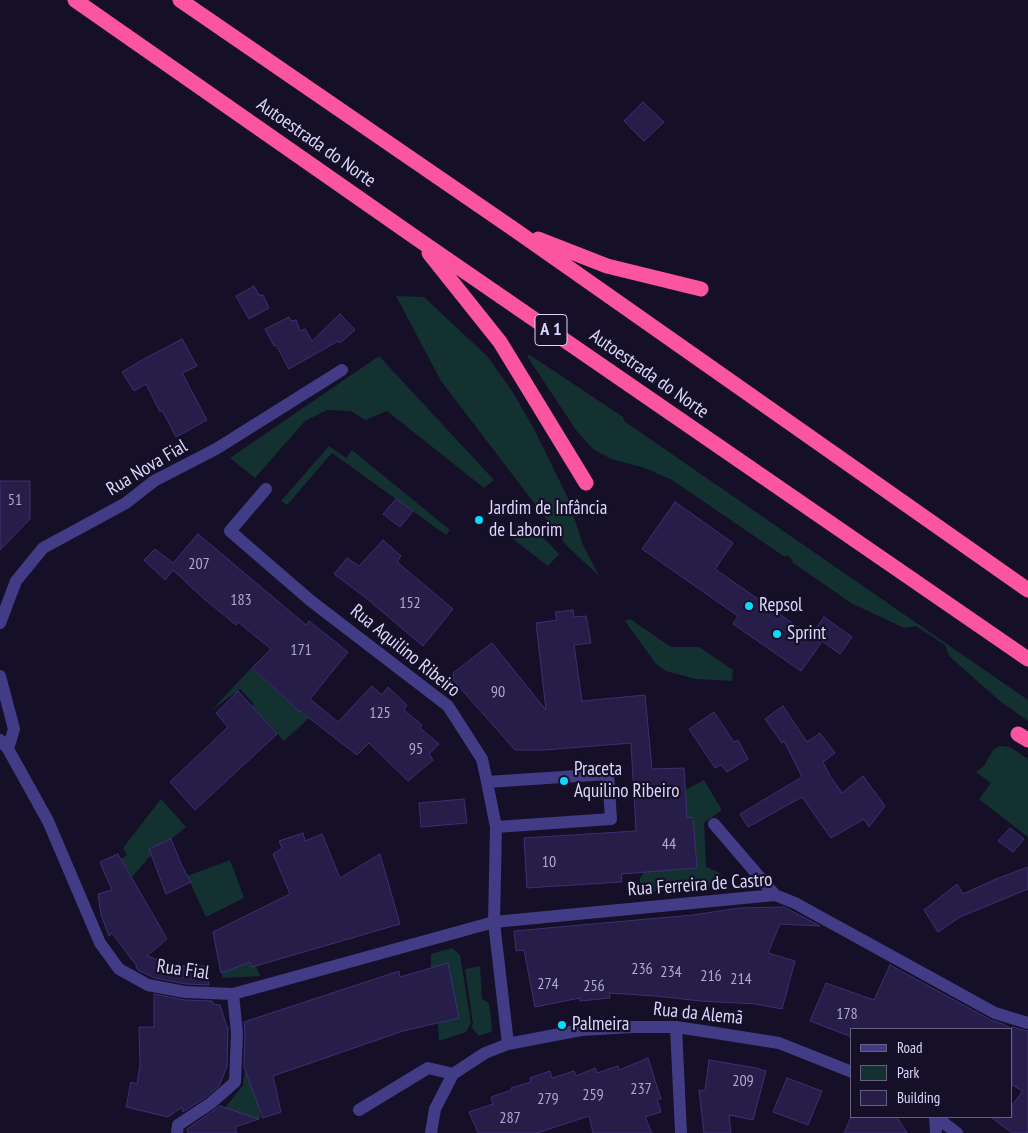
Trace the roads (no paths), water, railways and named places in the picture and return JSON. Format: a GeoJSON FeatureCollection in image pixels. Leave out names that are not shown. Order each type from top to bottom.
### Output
{"type":"FeatureCollection","features":[{"type":"Feature","properties":{"kind":"highway","name":"Autoestrada do Norte"},"geometry":{"type":"LineString","coordinates":[[75,0],[419,240],[1028,659]]}},
{"type":"Feature","properties":{"kind":"highway"},"geometry":{"type":"LineString","coordinates":[[180,0],[515,230],[1028,590]]}},
{"type":"Feature","properties":{"kind":"highway"},"geometry":{"type":"LineString","coordinates":[[515,230],[607,266],[701,289]]}},
{"type":"Feature","properties":{"kind":"highway"},"geometry":{"type":"LineString","coordinates":[[419,240],[500,342],[586,483]]}},
{"type":"Feature","properties":{"kind":"street","name":"Rua Nova Fial"},"geometry":{"type":"LineString","coordinates":[[0,623],[16,581],[43,548],[126,503],[154,482],[216,450],[342,370]]}},
{"type":"Feature","properties":{"kind":"street","name":"Rua Aquilino Ribeiro"},"geometry":{"type":"LineString","coordinates":[[266,489],[230,531],[311,601],[448,706],[482,759],[496,827],[494,922],[508,1044]]}},
{"type":"Feature","properties":{"kind":"street"},"geometry":{"type":"LineString","coordinates":[[0,676],[14,729],[4,745]]}},
{"type":"Feature","properties":{"kind":"street","name":"Rua Fial"},"geometry":{"type":"LineString","coordinates":[[4,745],[48,821],[100,943],[120,969],[148,985],[185,992],[233,994],[494,922]]}},
{"type":"Feature","properties":{"kind":"street"},"geometry":{"type":"LineString","coordinates":[[487,782],[608,774],[611,819],[496,827]]}},
{"type":"Feature","properties":{"kind":"street"},"geometry":{"type":"LineString","coordinates":[[714,824],[775,895]]}},
{"type":"Feature","properties":{"kind":"street","name":"Rua Ferreira de Castro"},"geometry":{"type":"LineString","coordinates":[[494,922],[775,895],[795,904],[995,1013],[1028,1023]]}},
{"type":"Feature","properties":{"kind":"street"},"geometry":{"type":"LineString","coordinates":[[177,1133],[178,1125],[212,1103],[235,1082],[237,1033],[233,994]]}},
{"type":"Feature","properties":{"kind":"street"},"geometry":{"type":"LineString","coordinates":[[676,1027],[681,1133]]}},
{"type":"Feature","properties":{"kind":"street","name":"Rua da Alemã"},"geometry":{"type":"LineString","coordinates":[[431,1133],[435,1109],[453,1074],[485,1053],[508,1044],[581,1030],[676,1027],[779,1043],[850,1071]]}},
{"type":"Feature","properties":{"kind":"street"},"geometry":{"type":"LineString","coordinates":[[359,1110],[428,1068],[453,1074]]}},
{"type":"Feature","properties":{"kind":"street"},"geometry":{"type":"LineString","coordinates":[[936,1118],[936,1133]]}},
{"type":"Feature","properties":{"kind":"street"},"geometry":{"type":"LineString","coordinates":[[937,1118],[958,1133]]}},
{"type":"Feature","properties":{"kind":"place","name":"Jardim de Infância de Laborim"},"geometry":{"type":"Point","coordinates":[479,520]}},
{"type":"Feature","properties":{"kind":"place","name":"Repsol"},"geometry":{"type":"Point","coordinates":[749,606]}},
{"type":"Feature","properties":{"kind":"place","name":"Sprint"},"geometry":{"type":"Point","coordinates":[777,634]}},
{"type":"Feature","properties":{"kind":"place","name":"Praceta Aquilino Ribeiro"},"geometry":{"type":"Point","coordinates":[564,781]}},
{"type":"Feature","properties":{"kind":"place","name":"Palmeira"},"geometry":{"type":"Point","coordinates":[562,1025]}}]}
